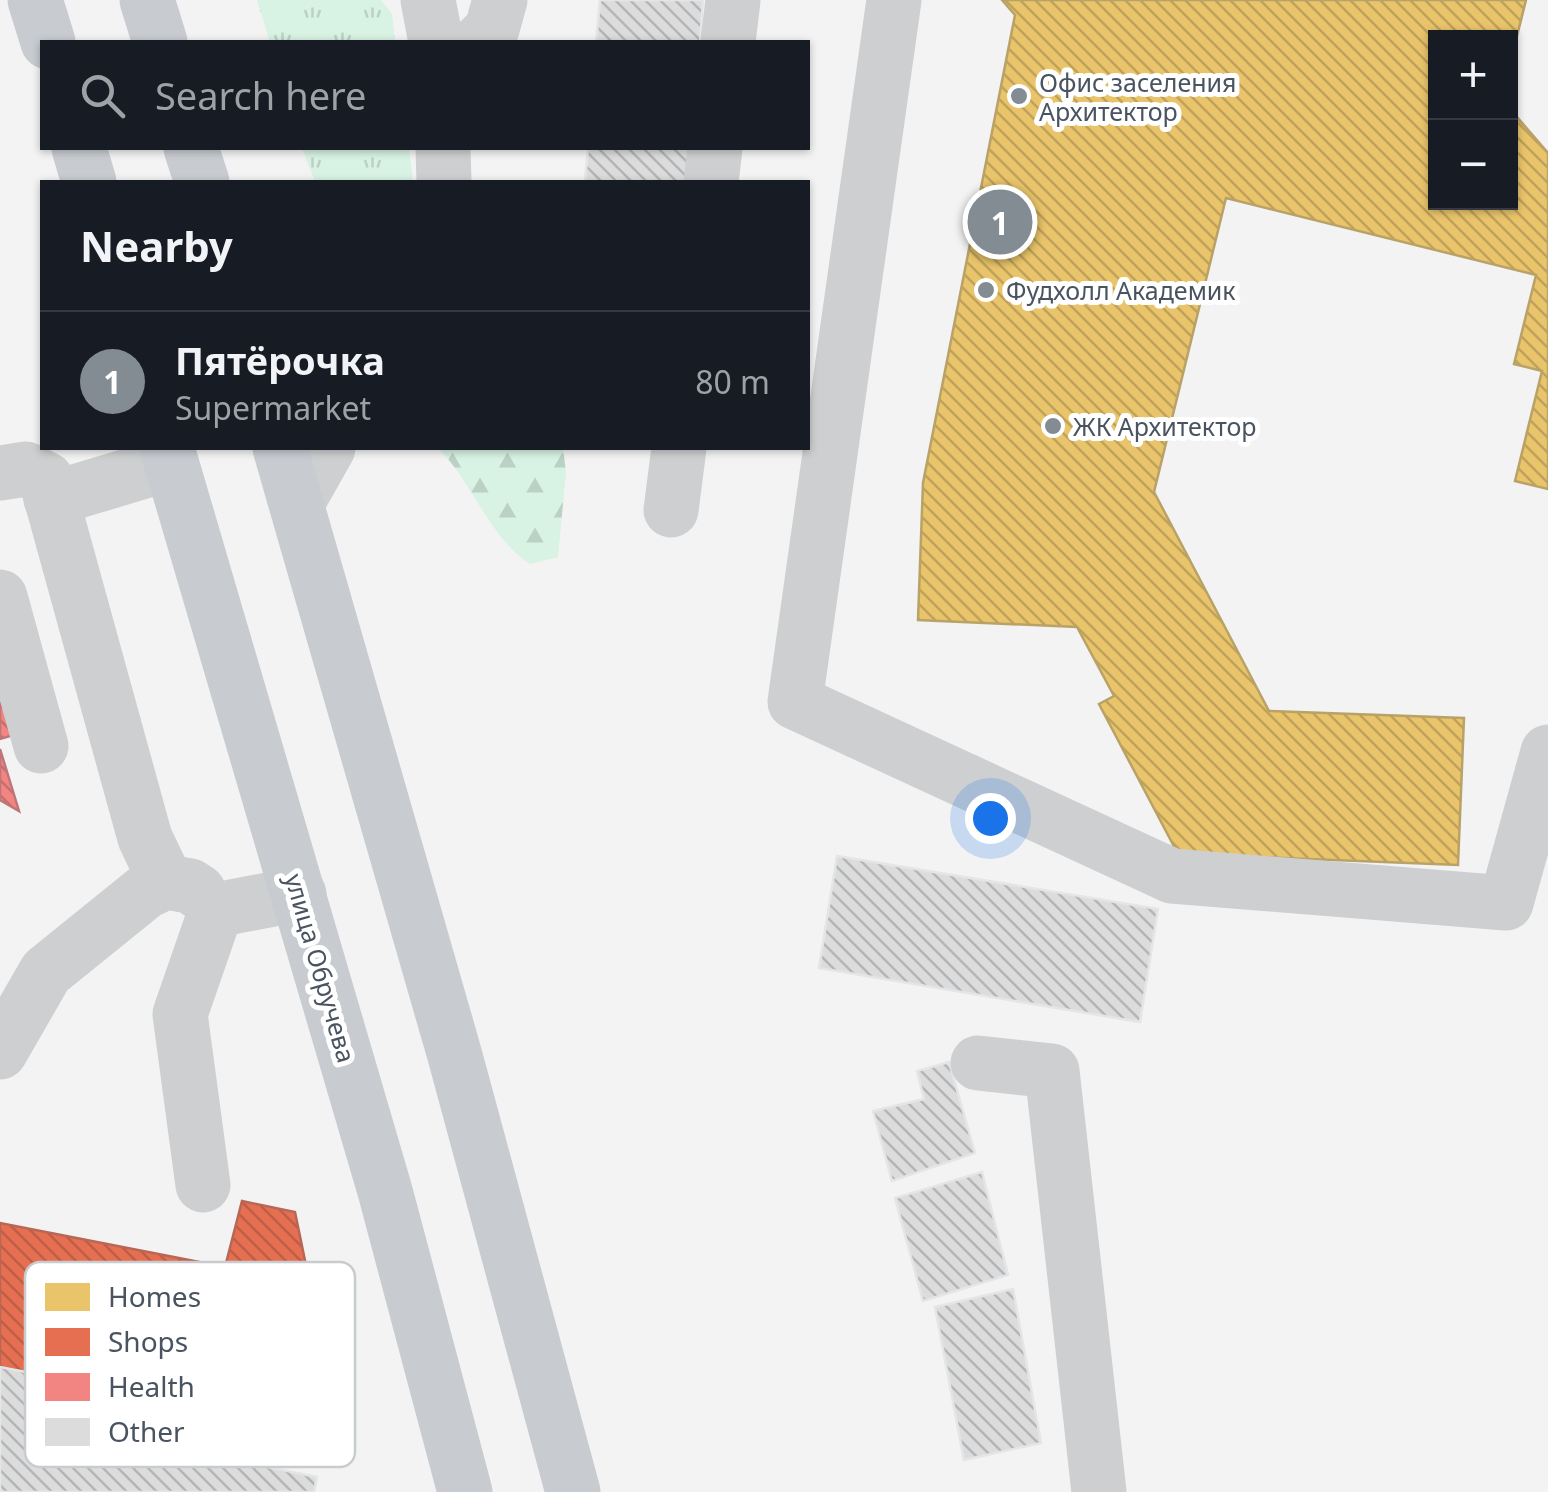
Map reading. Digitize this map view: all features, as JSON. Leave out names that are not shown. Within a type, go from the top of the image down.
[{"type":"main road","points":[[35,0],[47,40]]},
{"type":"main road","points":[[147,0],[159,40]]},
{"type":"main road","points":[[80,150],[88,180]]},
{"type":"main road","points":[[192,150],[201,180]]},
{"type":"main road","points":[[281,450],[520,1287],[573,1492]]},
{"type":"main road","name":"улица Обручева","points":[[169,455],[386,1191],[465,1492]]},
{"type":"lane","points":[[428,0],[436,40]]},
{"type":"lane","points":[[481,40],[492,30],[500,0]]},
{"type":"lane","points":[[728,40],[733,0]]},
{"type":"lane","points":[[894,0],[794,702],[1172,876],[1506,903],[1548,752]]},
{"type":"lane","points":[[444,150],[444,180]]},
{"type":"lane","points":[[711,180],[715,150]]},
{"type":"lane","points":[[297,504],[327,450]]},
{"type":"lane","points":[[671,510],[678,450]]},
{"type":"lane","points":[[51,499],[169,455]]},
{"type":"lane","points":[[0,473],[26,469],[46,479],[145,838],[166,882]]},
{"type":"lane","points":[[0,597],[40,746]]},
{"type":"lane","points":[[0,1052],[46,972],[145,892],[166,882],[190,886],[221,909]]},
{"type":"lane","points":[[203,1185],[180,1014],[214,916],[221,909],[299,894]]},
{"type":"lane","points":[[978,1063],[1052,1071],[1099,1492]]},
{"type":"green space","points":[[257,0],[381,0],[392,14],[395,40],[269,40]]},
{"type":"green space","points":[[303,150],[409,150],[413,180],[314,180]]},
{"type":"green space","points":[[440,450],[563,450],[566,472],[558,557],[530,564],[515,552],[491,524]]},
{"type":"building: Homes","name":"ЖК Архитектор","points":[[1002,0],[1526,0],[1518,32],[1428,30],[1428,210],[1518,210],[1518,118],[1548,153],[1548,489],[1515,481],[1542,371],[1514,364],[1536,275],[1226,198],[1154,492],[1269,711],[1464,718],[1458,865],[1178,854],[1099,704],[1114,696],[1077,627],[918,620],[923,483],[1015,15]]},
{"type":"building: Shops","points":[[242,1201],[295,1212],[305,1262],[226,1262]]},
{"type":"building: Shops","points":[[0,1223],[199,1262],[25,1262],[25,1372],[0,1367]]},
{"type":"building: Health","points":[[0,664],[21,733],[0,739]]},
{"type":"building: Health","points":[[0,749],[19,811],[0,800]]},
{"type":"building: Other","points":[[600,0],[703,0],[700,40],[596,40]]},
{"type":"building: Other","points":[[588,150],[692,150],[689,180],[585,180]]},
{"type":"building: Other","points":[[837,856],[1158,909],[1140,1022],[819,968]]},
{"type":"building: Other","points":[[949,1062],[975,1153],[892,1181],[873,1111],[924,1099],[917,1071]]},
{"type":"building: Other","points":[[982,1172],[1008,1275],[923,1301],[895,1198]]},
{"type":"building: Other","points":[[1013,1289],[1041,1443],[964,1460],[935,1307]]},
{"type":"building: Other","points":[[0,1367],[25,1372],[25,1467],[268,1467],[317,1477],[314,1492],[0,1492]]},
{"type":"place","name":"Офис заселения Архитектор","points":[[1019,96]]},
{"type":"place","name":"Пятёрочка","points":[[1000,222]]},
{"type":"place","name":"Фудхолл Академик","points":[[986,290]]},
{"type":"place","name":"ЖК Архитектор","points":[[1053,426]]}]
